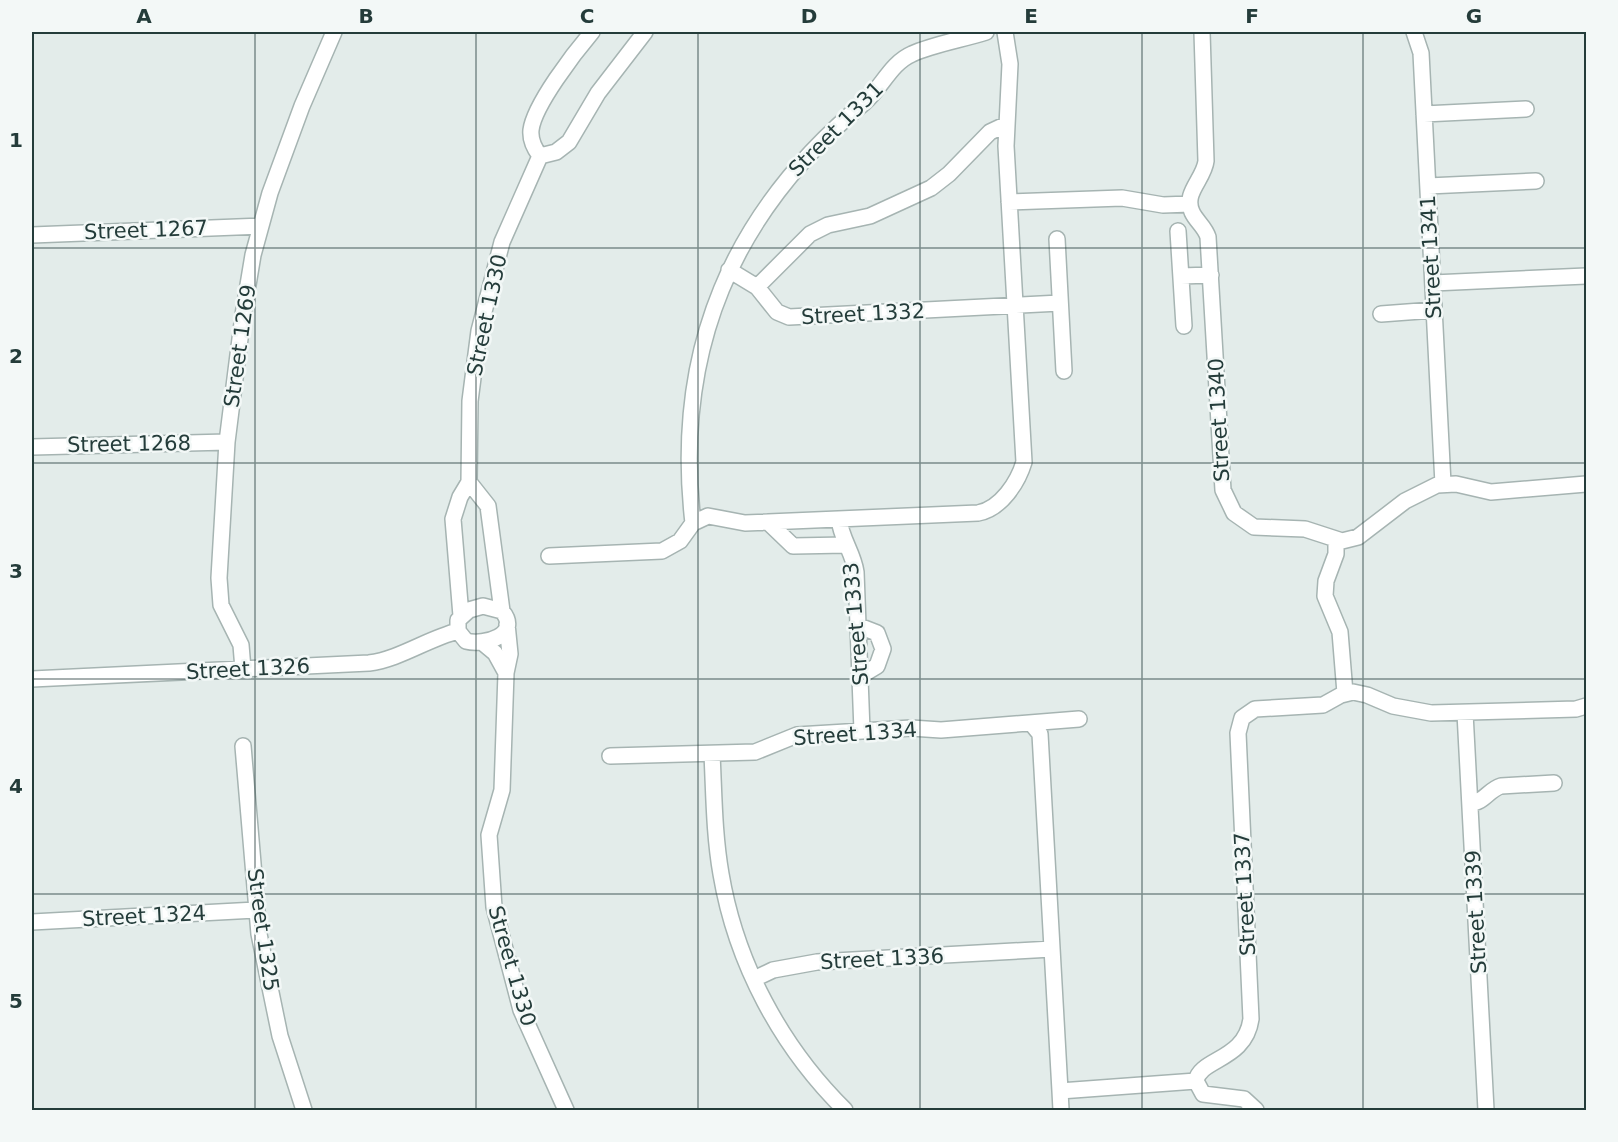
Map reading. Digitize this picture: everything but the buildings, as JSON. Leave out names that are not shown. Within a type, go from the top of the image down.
[{"type":"street","name":"Street 1269","points":[[243,669],[241,645],[224,613],[219,587],[227,442],[247,285],[260,226],[302,106],[334,32]]},
{"type":"street","points":[[592,32],[552,87],[533,122],[532,143],[540,156],[556,152],[569,142],[604,85],[645,32]]},
{"type":"street","name":"Street 1331","points":[[693,523],[689,465],[691,410],[707,330],[729,270],[750,229],[781,184],[819,141],[880,88],[899,62],[920,51],[986,32]]},
{"type":"street","points":[[549,556],[662,551],[680,541],[693,523],[708,516],[739,523],[978,513],[990,509],[1008,492],[1024,462],[1009,202],[1007,124],[1011,70],[1005,32]]},
{"type":"street","points":[[1009,202],[1129,198],[1163,205],[1190,204],[1192,192],[1203,173],[1206,161],[1202,32]]},
{"type":"street","name":"Street 1341","points":[[1414,32],[1420,53],[1424,114],[1443,484]]},
{"type":"street","points":[[1424,114],[1526,110]]},
{"type":"street","points":[[757,287],[810,234],[828,225],[870,216],[931,188],[949,174],[990,132],[1007,124]]},
{"type":"street","name":"Street 1330","points":[[461,616],[453,519],[460,497],[469,482],[470,401],[485,301],[509,222],[540,156]]},
{"type":"street","points":[[1428,186],[1536,181]]},
{"type":"street","name":"Street 1340","points":[[1190,204],[1208,237],[1223,490],[1229,506],[1240,518],[1254,527],[1305,529],[1336,540]]},
{"type":"street","name":"Street 1267","points":[[32,235],[260,226]]},
{"type":"street","points":[[1179,231],[1184,326]]},
{"type":"street","points":[[1057,239],[1064,370]]},
{"type":"street","name":"Street 1332","points":[[729,270],[757,287],[777,312],[789,317],[1060,303]]},
{"type":"street","points":[[1181,276],[1211,275]]},
{"type":"street","points":[[1433,283],[1587,276]]},
{"type":"street","points":[[1381,315],[1434,310]]},
{"type":"street","name":"Street 1268","points":[[32,447],[227,442]]},
{"type":"street","name":"Street 1330","points":[[469,482],[483,496],[490,517],[496,584],[505,617],[510,654],[506,673],[502,790],[489,835],[494,907],[521,1010],[566,1110]]},
{"type":"street","points":[[1587,484],[1491,492],[1443,484],[1431,487],[1405,501],[1358,537],[1336,540],[1336,554],[1326,581],[1325,596],[1340,632],[1345,693],[1360,693],[1393,706],[1418,711],[1465,713],[1576,709],[1587,706]]},
{"type":"street","name":"Street 1333","points":[[839,519],[846,545],[855,564],[862,675],[862,731]]},
{"type":"street","points":[[768,522],[793,546],[846,545]]},
{"type":"street","points":[[483,606],[505,617],[499,637],[483,643],[466,641],[458,632],[461,616],[469,610],[483,606]]},
{"type":"street","points":[[859,626],[877,633],[883,649],[877,666],[862,675]]},
{"type":"street","name":"Street 1326","points":[[32,679],[377,662],[436,637],[458,632]]},
{"type":"street","points":[[483,643],[495,653],[506,673]]},
{"type":"street","name":"Street 1337","points":[[1196,1081],[1199,1072],[1238,1047],[1250,1026],[1239,723],[1246,714],[1255,709],[1323,705],[1345,693]]},
{"type":"street","name":"Street 1339","points":[[1465,713],[1486,1110]]},
{"type":"street","name":"Street 1334","points":[[610,756],[761,751],[778,741],[797,735],[911,728],[941,730],[1079,719]]},
{"type":"street","points":[[1031,723],[1040,734],[1061,1110]]},
{"type":"street","name":"Street 1325","points":[[243,746],[256,910],[280,1036],[304,1110]]},
{"type":"street","points":[[712,754],[714,817],[721,875],[735,931],[754,979],[795,1051],[845,1110]]},
{"type":"street","points":[[1470,804],[1481,801],[1492,789],[1501,786],[1554,783]]},
{"type":"street","name":"Street 1324","points":[[32,922],[256,910]]},
{"type":"street","name":"Street 1336","points":[[754,979],[773,970],[810,963],[1052,948]]},
{"type":"street","points":[[1060,1091],[1196,1081],[1203,1094],[1238,1097],[1249,1102],[1256,1110]]}]
